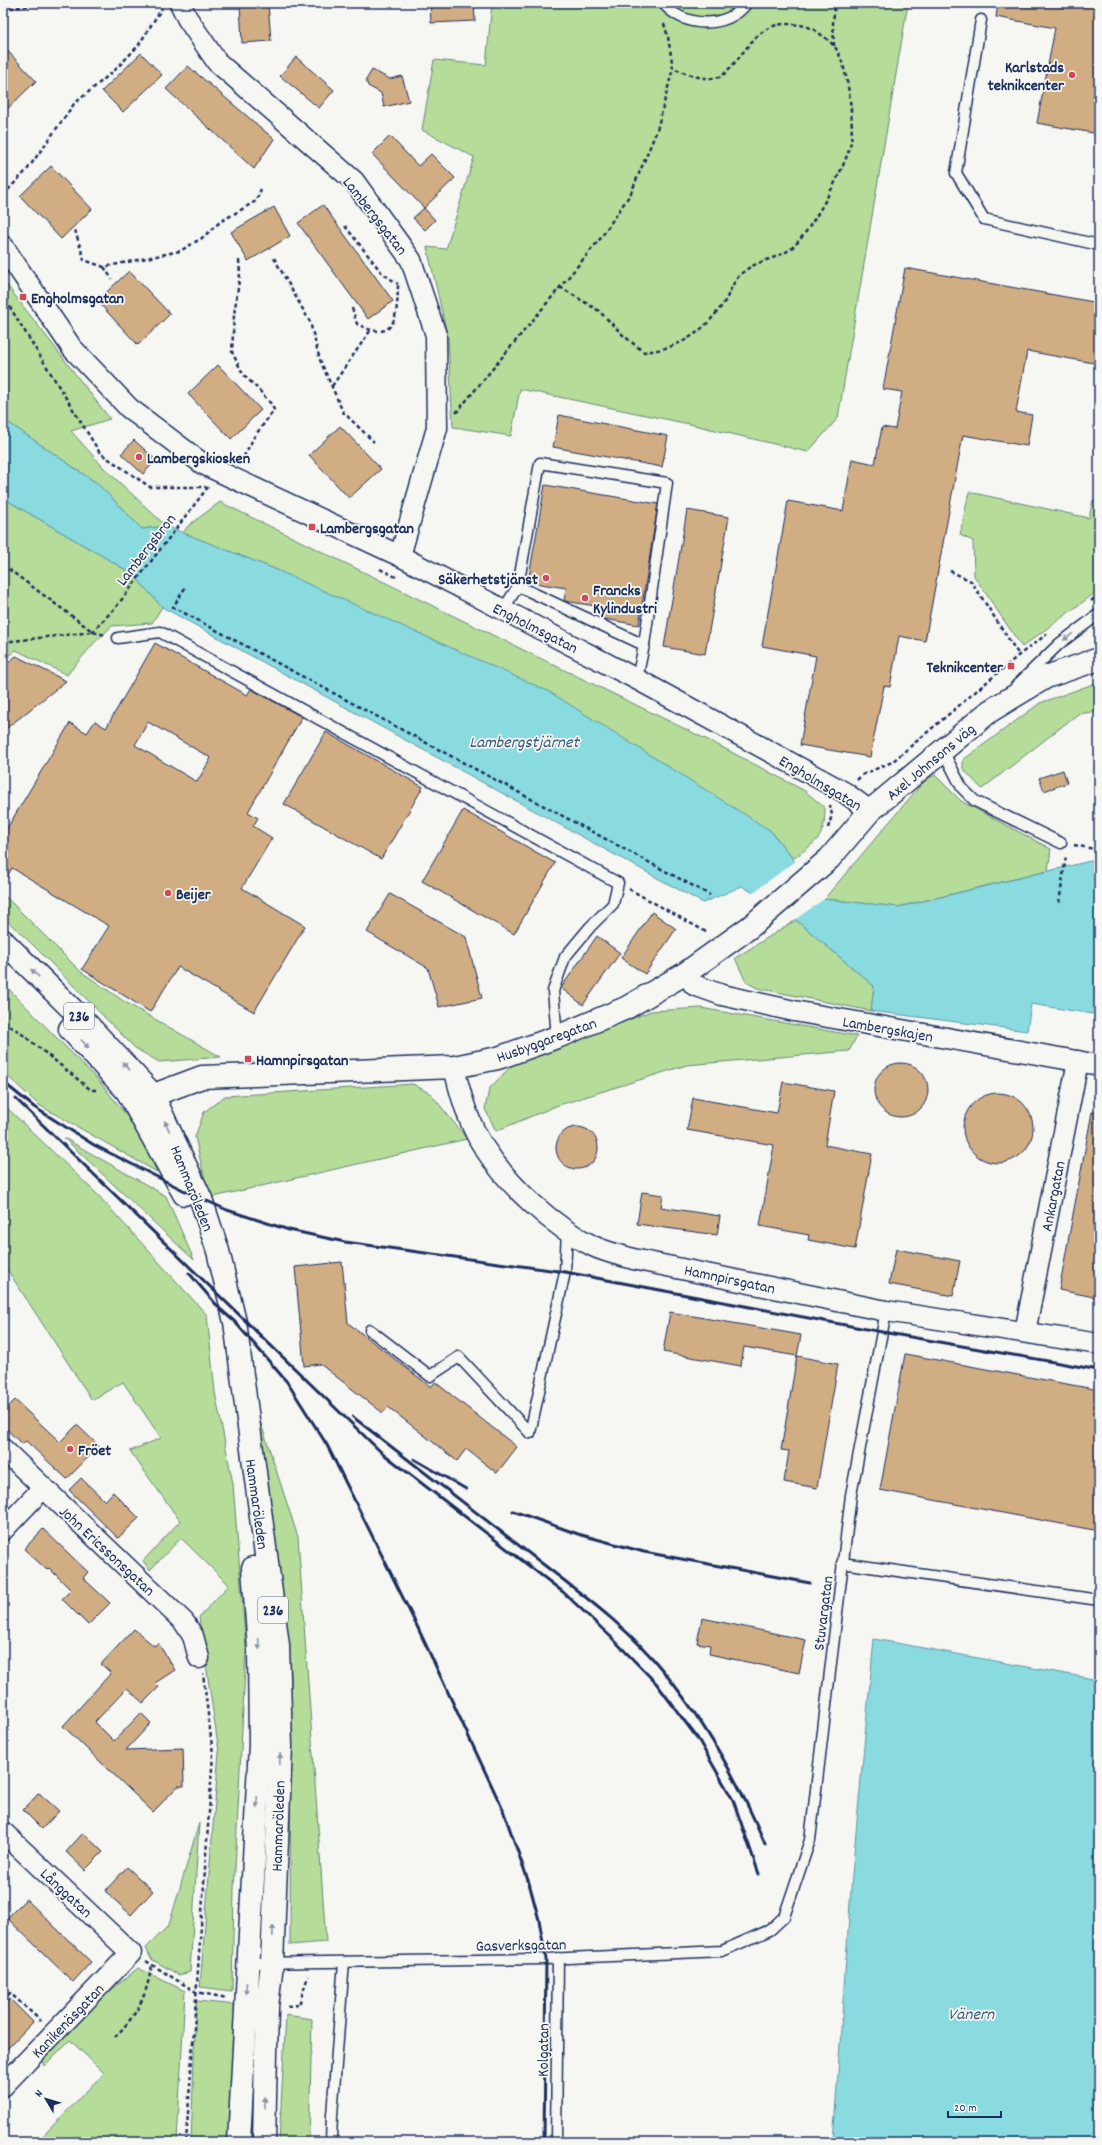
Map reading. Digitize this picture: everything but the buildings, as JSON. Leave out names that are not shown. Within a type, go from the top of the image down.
[{"type":"main road","name":"Axel Johnsons väg","points":[[870,811],[942,749],[990,711],[1046,677],[1099,659]]},
{"type":"main road","name":"Husbyggaregatan","points":[[138,1096],[202,1077],[454,1067],[498,1058],[557,1037],[626,1008],[686,973],[742,933],[829,859],[870,811]]},
{"type":"main road","name":"Hammaröleden","points":[[3,941],[86,1023],[138,1096],[201,1199],[218,1251],[235,1322],[278,1645],[281,1746],[272,1963],[267,2007],[264,2142]]},
{"type":"main road","name":"Hammaröleden","points":[[3,961],[138,1096],[183,1190],[202,1239],[213,1289],[220,1309],[252,1555],[259,1649],[260,1745],[249,1963],[245,2001],[239,2142]]},
{"type":"street","name":"Lambergsgatan","points":[[180,3],[187,18],[217,62],[354,181],[411,260],[436,336],[437,428],[400,556]]},
{"type":"street","name":"Engholmsgatan","points":[[3,246],[72,348],[129,408],[203,464],[232,479],[400,556],[637,679],[844,792],[870,811]]},
{"type":"street","name":"Lambergskajen","points":[[686,973],[694,985],[722,995],[794,1011],[1099,1065]]},
{"type":"street","name":"Ankargatan","points":[[1025,1332],[1078,1061]]},
{"type":"street","name":"Hamnpirsgatan","points":[[454,1067],[467,1111],[484,1149],[526,1196],[567,1231],[594,1246],[633,1259],[886,1311],[1099,1344]]},
{"type":"street","name":"John Ericssonsgatan","points":[[3,1449],[184,1622],[193,1636],[199,1658]]},
{"type":"street","points":[[3,1530],[43,1488]]},
{"type":"street","name":"Långgatan","points":[[3,1832],[131,1953]]},
{"type":"street","name":"Kanikenäsgatan","points":[[3,2086],[131,1953]]},
{"type":"lane","points":[[663,3],[678,17],[706,23],[720,21],[733,15],[747,3]]},
{"type":"lane","points":[[981,20],[956,173],[984,219],[1099,245]]},
{"type":"lane","points":[[503,610],[518,586],[540,462],[667,483],[644,645],[637,679]]},
{"type":"lane","points":[[518,586],[644,645]]},
{"type":"lane","name":"Axel Johnsons väg","points":[[990,711],[1059,644],[1099,614]]},
{"type":"lane","points":[[118,638],[160,632],[618,883],[613,904],[590,926],[565,957],[553,991],[557,1037]]},
{"type":"lane","points":[[942,749],[962,788],[975,801],[1064,843]]},
{"type":"lane","points":[[370,1330],[430,1376],[459,1357],[530,1433],[565,1272],[567,1231]]},
{"type":"lane","name":"Stuvargatan","points":[[784,1917],[810,1840],[851,1496],[886,1311]]},
{"type":"lane","points":[[842,1563],[1099,1600]]},
{"type":"lane","name":"Gasverksgatan","points":[[249,1963],[558,1958],[722,1951],[770,1930],[784,1917]]},
{"type":"lane","name":"Kolgatan","points":[[556,2142],[558,1958]]},
{"type":"lane","points":[[331,2142],[344,1962]]},
{"type":"path","points":[[3,9],[27,6],[32,3]]},
{"type":"path","points":[[3,195],[27,170],[74,104],[115,70],[138,46],[158,12],[166,3]]},
{"type":"path","points":[[560,287],[599,311],[624,336],[644,352],[664,350],[697,334],[725,300],[733,282],[741,273],[776,257],[794,246],[813,220],[839,175],[851,142],[850,106],[845,72],[834,47],[833,23],[836,3]]},
{"type":"path","points":[[435,436],[600,239],[631,193],[657,130],[673,68],[668,37],[662,19]]},
{"type":"path","points":[[673,68],[690,75],[708,78],[721,77],[735,63],[756,35],[774,24],[797,24],[816,31],[834,47]]},
{"type":"path","points":[[75,230],[84,260],[104,267],[180,251],[202,238],[220,222],[256,201],[261,189]]},
{"type":"path","points":[[345,226],[382,273],[398,284]]},
{"type":"path","points":[[274,258],[310,322],[320,360],[343,412],[374,442]]},
{"type":"path","points":[[232,479],[254,437],[274,410],[264,395],[243,374],[232,352],[234,315],[240,274],[239,260]]},
{"type":"path","points":[[352,308],[357,324],[370,331],[384,329],[390,326],[395,320],[398,284],[397,264],[411,260]]},
{"type":"path","points":[[104,267],[112,279]]},
{"type":"path","points":[[332,386],[370,331]]},
{"type":"path","name":"Lambergsbron","points":[[92,632],[116,607],[208,487]]},
{"type":"path","points":[[3,565],[92,632]]},
{"type":"path","points":[[950,572],[971,581],[1019,655]]},
{"type":"path","points":[[185,588],[173,607],[710,895]]},
{"type":"path","points":[[1087,605],[1099,596]]},
{"type":"path","points":[[3,642],[92,632]]},
{"type":"path","points":[[844,792],[862,775],[892,762],[1019,655],[1050,632]]},
{"type":"path","points":[[1059,903],[1064,843],[1099,850]]},
{"type":"path","points":[[618,883],[708,933]]},
{"type":"path","points":[[3,1023],[17,1030],[91,1090],[138,1096]]},
{"type":"path","points":[[186,2142],[213,1754],[205,1682],[199,1658]]},
{"type":"path","points":[[131,1953],[196,1992]]},
{"type":"path","points":[[115,2037],[128,2024],[141,2005],[152,1965]]},
{"type":"path","points":[[3,2000],[10,1993],[55,2033]]},
{"type":"green space","points":[[492,3],[908,3],[838,418],[808,452],[694,425],[520,389],[511,436],[453,427],[448,338],[427,247],[446,249],[474,157],[422,130],[434,60],[486,65]]},
{"type":"green space","points":[[3,280],[110,419],[71,431],[103,467],[166,526],[142,529],[98,484],[3,419]]},
{"type":"green space","points":[[969,492],[1089,518],[1093,500],[1099,501],[1099,590],[1022,647],[974,576],[973,541],[960,535]]},
{"type":"green space","points":[[3,498],[133,574],[162,607],[152,623],[112,626],[94,643],[67,675],[16,650],[3,660]]},
{"type":"green space","points":[[220,502],[718,745],[805,791],[825,808],[825,819],[818,839],[793,859],[771,831],[277,570],[183,533],[188,526]]},
{"type":"green space","points":[[1099,682],[1099,711],[1078,714],[982,789],[963,769],[963,760],[1040,703]]},
{"type":"green space","points":[[935,775],[961,801],[1051,849],[1048,871],[898,907],[824,899],[925,780]]},
{"type":"green space","points":[[3,894],[80,971],[125,1002],[221,1057],[159,1062],[135,1048],[33,945],[3,917]]},
{"type":"green space","points":[[796,920],[874,986],[871,1011],[757,988],[746,982],[735,958]]},
{"type":"green space","points":[[3,983],[100,1082],[139,1131],[157,1172],[39,1105],[3,1072]]},
{"type":"green space","points":[[701,1008],[857,1036],[849,1051],[687,1065],[556,1106],[496,1131],[485,1109],[489,1089],[511,1066],[651,1011]]},
{"type":"green space","points":[[413,1084],[431,1094],[467,1139],[209,1198],[195,1137],[204,1112],[225,1096]]},
{"type":"green space","points":[[3,1104],[97,1194],[207,1315],[215,1392],[233,1484],[246,1649],[234,1889],[232,1991],[200,1987],[219,1752],[199,1617],[229,1585],[181,1538],[150,1570],[143,1561],[180,1521],[130,1451],[161,1438],[123,1382],[92,1400],[3,1263]]},
{"type":"green space","points":[[64,1138],[166,1196],[194,1260]]},
{"type":"green space","points":[[253,1399],[298,1537],[326,1942],[290,1945],[291,1673]]},
{"type":"green space","points":[[199,1823],[190,1972],[179,1975],[151,1959],[146,1948],[169,1925]]},
{"type":"green space","points":[[138,1968],[185,1991],[177,2142],[37,2142],[104,2073],[70,2040],[44,2066],[42,2060],[103,1997]]},
{"type":"green space","points":[[196,2001],[237,2005],[230,2142],[191,2142]]},
{"type":"green space","points":[[286,2015],[312,2019],[309,2142],[279,2142]]},
{"type":"water","name":"Lambergstjärnet","points":[[3,419],[98,484],[142,529],[166,526],[277,570],[548,691],[771,831],[824,899],[899,907],[1090,861],[1099,863],[1099,1015],[1031,1004],[1027,1031],[871,1011],[874,986],[796,920],[742,886],[703,903],[162,607],[133,574],[3,498]]},
{"type":"water","name":"Vänern","points":[[874,1639],[1099,1680],[1099,2142],[833,2142],[852,1875]]},
{"type":"pier","points":[[797,860],[827,897],[793,921],[751,894]]},
{"type":"railway","points":[[3,1082],[34,1107],[94,1145],[183,1190],[227,1210],[289,1230],[345,1242],[565,1272],[882,1332],[1099,1370]]},
{"type":"railway","points":[[16,1099],[381,1452],[563,1592],[611,1637],[656,1683],[698,1739],[733,1800],[759,1874]]},
{"type":"railway","points":[[189,1273],[220,1309],[235,1322],[287,1382],[327,1445],[417,1626],[503,1810],[529,1883],[539,1920],[546,1959],[544,2142]]},
{"type":"railway","points":[[353,1417],[603,1611],[635,1640],[680,1692],[708,1733],[733,1776],[765,1844]]},
{"type":"railway","points":[[414,1459],[466,1489]]},
{"type":"railway","points":[[513,1511],[578,1534],[644,1552],[810,1583]]},
{"type":"place","name":"Karlstads teknikcenter","points":[[1072,75]]},
{"type":"place","name":"Engholmsgatan","points":[[23,297]]},
{"type":"place","name":"Lambergskiosken","points":[[139,457]]},
{"type":"place","name":"Lambergsgatan","points":[[312,527]]},
{"type":"place","name":"Säkerhetstjänst","points":[[546,578]]},
{"type":"place","name":"Francks Kylindustri","points":[[585,598]]},
{"type":"place","name":"Teknikcenter","points":[[1011,666]]},
{"type":"place","name":"Beijer","points":[[168,893]]},
{"type":"place","name":"Hamnpirsgatan","points":[[248,1059]]},
{"type":"place","name":"Fröet","points":[[70,1449]]}]
